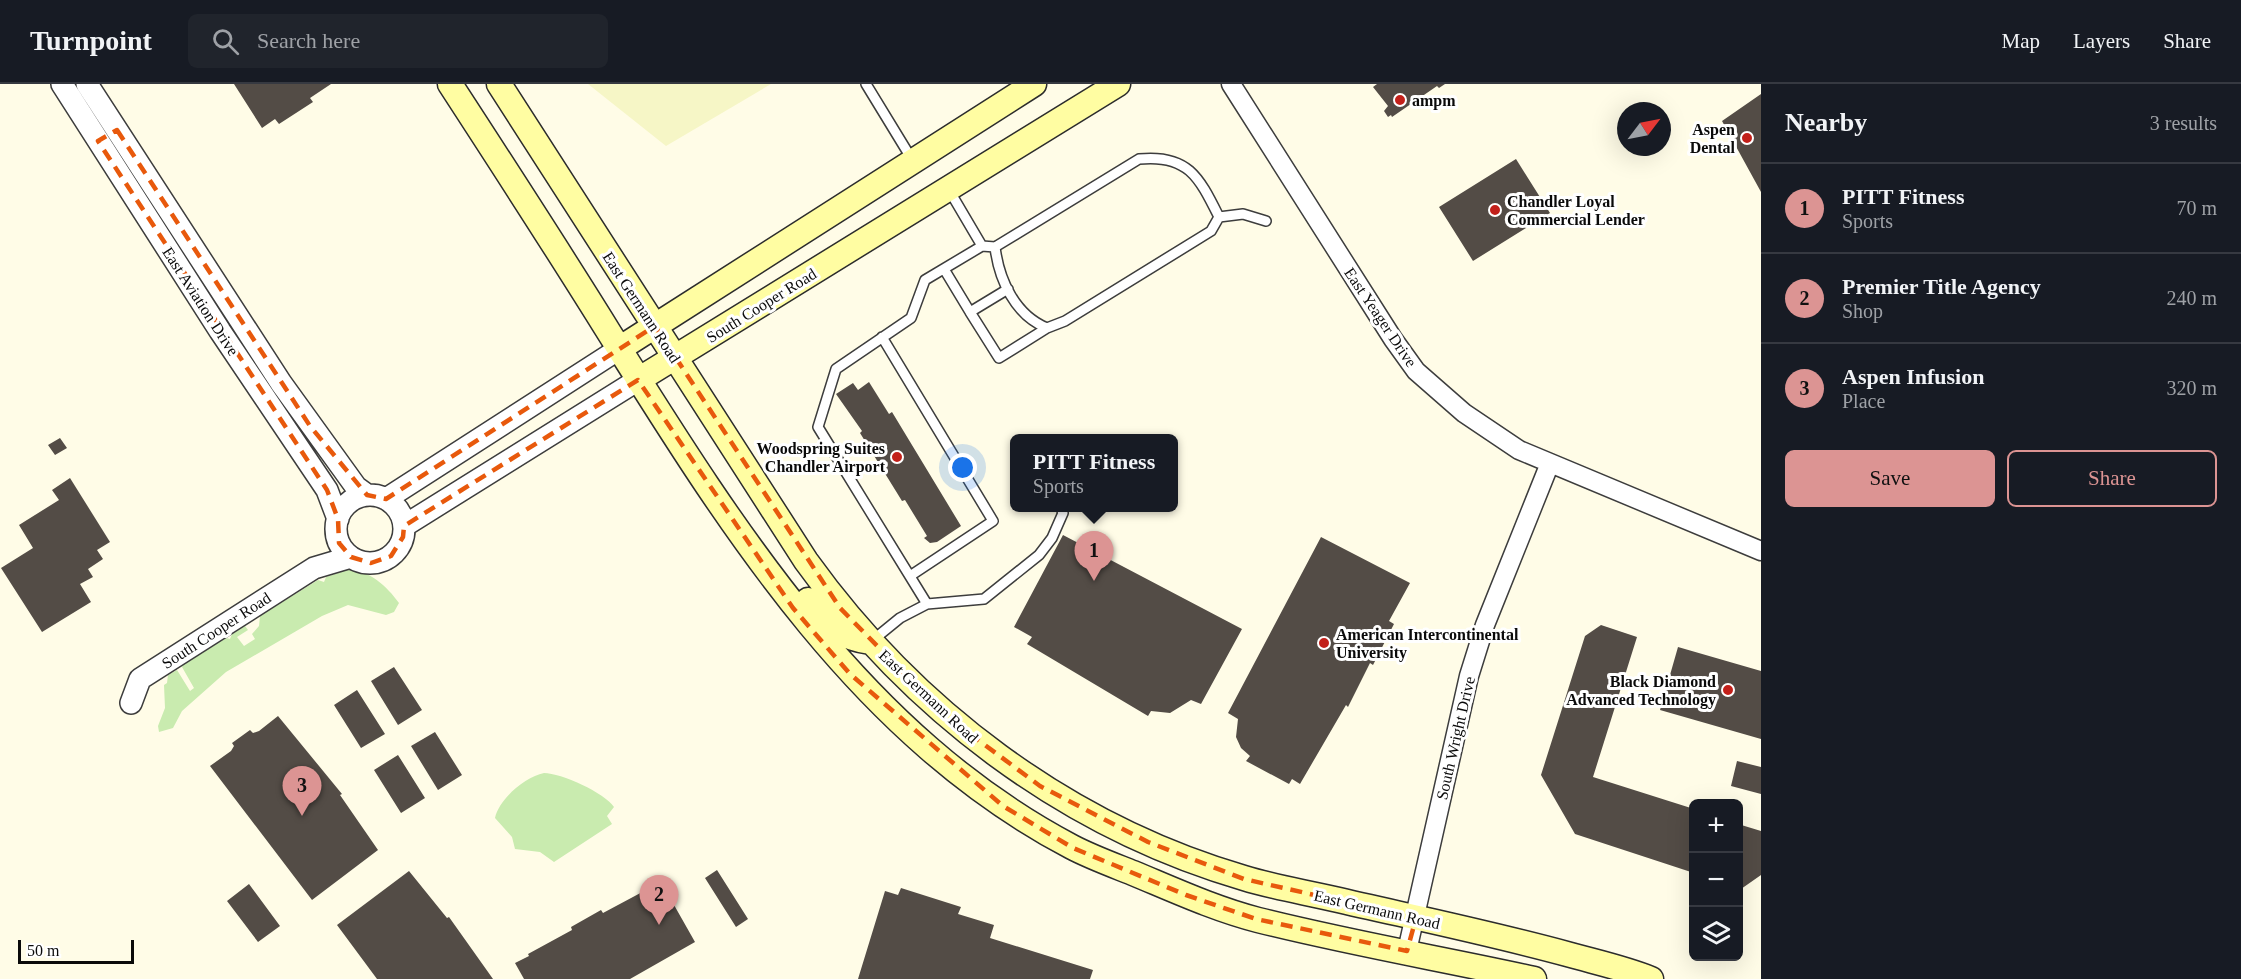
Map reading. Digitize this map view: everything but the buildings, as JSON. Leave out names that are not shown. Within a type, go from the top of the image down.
[{"type":"main road","name":"East Germann Road","points":[[450,84],[638,380],[759,563],[850,674],[946,761],[1013,812],[1073,848],[1186,895],[1256,919],[1534,979]]},
{"type":"main road","name":"East Germann Road","points":[[499,84],[806,561],[840,608],[946,716],[988,750],[1040,786],[1100,819],[1187,859],[1244,879],[1551,950],[1651,979]]},
{"type":"main road","name":"South Cooper Road","points":[[619,349],[1034,84]]},
{"type":"main road","name":"South Cooper Road","points":[[638,380],[1118,84]]},
{"type":"main road","points":[[759,563],[788,578],[835,630],[851,639],[872,642]]},
{"type":"street","name":"East Aviation Drive","points":[[62,84],[220,331],[327,490],[337,527]]},
{"type":"street","name":"East Aviation Drive","points":[[87,84],[310,426],[356,487],[377,497]]},
{"type":"street","name":"East Yeager Drive","points":[[1231,84],[1416,371],[1464,413],[1519,450],[1761,551]]},
{"type":"street","points":[[98,141],[117,130]]},
{"type":"street","name":"South Cooper Road","points":[[314,568],[319,555],[327,548],[349,503],[377,497],[619,349]]},
{"type":"street","name":"South Cooper Road","points":[[131,703],[140,679],[314,568],[351,557],[371,563],[391,556],[403,537],[404,526],[638,380]]},
{"type":"street","name":"South Wright Drive","points":[[1407,951],[1469,676],[1485,625],[1550,463]]},
{"type":"street","points":[[377,497],[401,515],[404,526]]},
{"type":"street","points":[[337,527],[339,543],[351,557]]},
{"type":"lane","points":[[866,84],[913,161]]},
{"type":"lane","points":[[927,604],[818,428],[836,369],[911,318],[925,280],[982,246],[995,247],[1139,159],[1161,157],[1183,163],[1204,188],[1219,217]]},
{"type":"lane","points":[[949,190],[982,246]]},
{"type":"lane","points":[[1219,217],[1243,214],[1266,221]]},
{"type":"lane","points":[[944,269],[999,358],[1047,328],[1065,321],[1211,231],[1219,217]]},
{"type":"lane","points":[[995,247],[998,273],[1023,314],[1047,328]]},
{"type":"lane","points":[[970,312],[1008,289]]},
{"type":"lane","points":[[882,337],[993,520],[910,576]]},
{"type":"lane","points":[[872,642],[900,618],[927,604],[984,600],[1039,555],[1052,538],[1063,512]]},
{"type":"highlighted area","points":[[117,130],[310,426],[367,495],[386,499],[655,326],[840,608],[946,716],[1040,786],[1148,842],[1244,879],[1416,918],[1407,951],[1256,919],[1186,895],[1073,848],[1003,806],[850,674],[793,608],[638,380],[404,526],[403,537],[391,556],[371,563],[351,557],[339,543],[338,519],[327,490],[98,141]]},
{"type":"green space","points":[[588,84],[771,84],[666,146]]},
{"type":"green space","points":[[347,570],[362,572],[383,585],[399,603],[394,612],[386,615],[348,605],[322,616],[226,672],[182,711],[173,728],[159,732],[158,726],[165,708],[164,685],[167,683],[168,675],[177,670],[190,691],[194,688],[183,665],[226,638],[230,639],[232,634],[245,626],[248,630],[237,637],[244,646],[255,639],[252,634],[259,626],[260,616],[318,580],[324,582],[326,577]]},
{"type":"green space","points":[[544,773],[561,776],[582,785],[602,796],[614,807],[607,816],[612,824],[554,862],[540,852],[515,849],[512,837],[495,818],[507,796],[529,779]]},
{"type":"place","name":"ampm","points":[[1400,100]]},
{"type":"place","name":"Aspen Dental","points":[[1747,138]]},
{"type":"place","name":"Chandler Loyal Commercial Lender","points":[[1495,210]]},
{"type":"place","name":"Woodspring Suites Chandler Airport","points":[[897,457]]},
{"type":"place","name":"PITT Fitness","points":[[1094,581]]},
{"type":"place","name":"American Intercontinental University","points":[[1324,643]]},
{"type":"place","name":"Black Diamond Advanced Technology","points":[[1728,690]]},
{"type":"place","name":"Aspen Infusion","points":[[302,816]]},
{"type":"place","name":"Premier Title Agency","points":[[659,925]]}]
